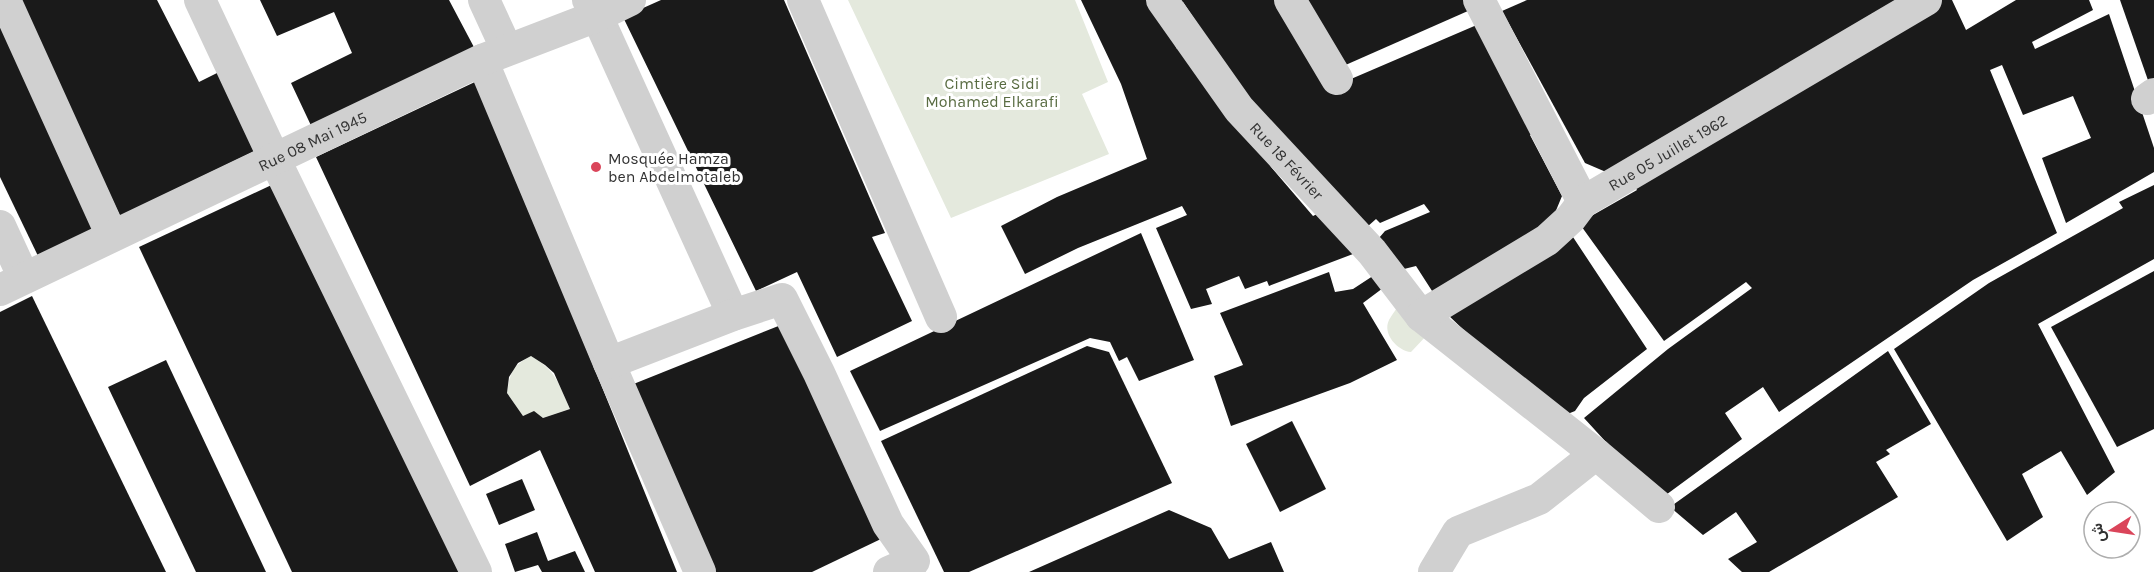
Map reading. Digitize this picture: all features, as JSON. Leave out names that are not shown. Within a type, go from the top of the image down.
[{"type":"street","points":[[5,0],[112,236]]},
{"type":"street","points":[[200,0],[274,158],[476,572]]},
{"type":"street","points":[[484,0],[494,55],[609,363],[700,572]]},
{"type":"street","name":"Rue 08 Mai 1945","points":[[12,284],[592,8],[630,0]]},
{"type":"street","points":[[803,0],[940,317]]},
{"type":"street","name":"Rue 18 Février","points":[[1162,0],[1239,109],[1372,252],[1421,316],[1596,454],[1659,507]]},
{"type":"street","points":[[1290,0],[1337,79]]},
{"type":"street","points":[[1479,0],[1583,202]]},
{"type":"street","name":"Rue 05 Juillet 1962","points":[[1421,316],[1548,240],[1571,218],[1583,202],[1926,0]]},
{"type":"street","points":[[592,8],[733,315]]},
{"type":"street","points":[[0,226],[12,284]]},
{"type":"street","points":[[609,363],[733,315],[782,299],[819,373],[888,524],[914,561],[889,572]]},
{"type":"street","points":[[1434,572],[1458,532],[1539,499],[1596,454]]},
{"type":"green space","name":"Cimtière Sidi Mohamed Elkarafi","points":[[848,0],[1075,0],[1108,82],[1082,94],[1109,154],[951,218]]},
{"type":"green space","points":[[1400,303],[1427,335],[1411,352],[1401,349],[1389,336],[1387,325]]},
{"type":"green space","points":[[531,356],[552,373],[570,409],[543,418],[534,412],[523,416],[507,393],[513,371]]},
{"type":"building","points":[[19,0],[157,0],[199,82],[221,71],[259,149],[120,216]]},
{"type":"building","points":[[260,0],[449,0],[476,51],[315,134],[291,83],[352,53],[334,12],[277,36]]},
{"type":"building","points":[[661,0],[784,0],[885,233],[872,237],[912,321],[837,357],[797,272],[756,291],[623,17]]},
{"type":"building","points":[[1081,0],[1153,0],[1177,49],[1189,43],[1241,117],[1271,167],[1313,216],[1323,211],[1353,254],[1269,286],[1267,281],[1245,289],[1239,276],[1206,289],[1212,304],[1191,309],[1156,228],[1187,215],[1182,206],[1078,248],[1025,274],[1001,226],[1057,197],[1147,159],[1121,84]]},
{"type":"building","points":[[1175,0],[1280,0],[1337,85],[1486,21],[1545,128],[1530,135],[1562,196],[1550,225],[1434,294],[1416,266],[1404,269],[1379,238],[1385,231],[1430,212],[1424,204],[1380,223],[1376,219],[1367,227],[1243,92],[1183,2],[1178,5]]},
{"type":"building","points":[[1304,0],[1474,0],[1477,7],[1341,67]]},
{"type":"building","points":[[1527,0],[1908,0],[1606,172],[1585,163],[1502,11]]},
{"type":"building","points":[[1941,0],[1952,0],[1966,30],[2016,0],[2089,0],[2093,10],[2032,42],[2035,49],[2109,14],[2154,148],[2154,172],[2066,223],[2042,158],[2091,138],[2073,96],[2023,115],[2002,65],[1990,70],[2057,233],[1973,280],[1779,412],[1763,387],[1725,413],[1742,439],[1659,500],[1584,418],[1668,349],[1752,288],[1746,282],[1664,341],[1579,223],[1637,190],[1632,182]]},
{"type":"building","points":[[2120,0],[2154,0],[2154,85],[2150,86]]},
{"type":"building","points":[[0,7],[104,230],[39,258],[0,177]]},
{"type":"building","points":[[477,81],[677,572],[595,572],[540,450],[470,486],[316,157]],"holes":[[[531,356],[554,373],[570,409],[543,418],[534,411],[523,416],[507,393],[509,377],[518,363]]]},
{"type":"building","points":[[278,182],[461,572],[292,572],[139,247]]},
{"type":"building","points":[[2154,185],[2154,259],[2038,324],[2115,472],[2087,495],[2061,451],[2022,474],[2043,517],[2007,541],[1894,349],[1989,283],[2123,208],[2119,202]]},
{"type":"building","points":[[1569,231],[1647,349],[1584,398],[1575,411],[1560,417],[1545,408],[1446,313]]},
{"type":"building","points":[[1141,233],[1194,360],[1139,381],[1127,357],[1119,361],[1110,342],[1090,338],[880,431],[850,371]]},
{"type":"building","points":[[1382,270],[1391,282],[1363,303],[1397,360],[1350,383],[1231,426],[1214,376],[1243,365],[1220,313],[1329,272],[1335,292],[1353,289]]},
{"type":"building","points":[[2154,271],[2154,429],[2117,447],[2051,327]]},
{"type":"building","points":[[32,296],[166,572],[0,572],[0,312]]},
{"type":"building","points":[[786,323],[883,538],[812,572],[709,572],[626,387]]},
{"type":"building","points":[[1087,346],[1109,352],[1172,483],[969,572],[944,572],[881,441]]},
{"type":"building","points":[[1888,351],[1931,424],[1886,450],[1890,454],[1876,462],[1898,497],[1769,572],[1742,572],[1728,559],[1757,542],[1736,512],[1703,535],[1670,507]]},
{"type":"building","points":[[166,360],[266,572],[196,572],[108,387]]},
{"type":"building","points":[[1292,421],[1326,489],[1280,512],[1246,444]]},
{"type":"building","points":[[522,479],[535,510],[499,525],[486,494]]},
{"type":"building","points":[[1169,510],[1211,528],[1229,559],[1271,542],[1284,572],[1029,572]]},
{"type":"building","points":[[537,532],[548,561],[575,551],[585,572],[542,572],[538,565],[515,572],[505,544]]},
{"type":"place","name":"Mosquée Hamza ben Abdelmotaleb","points":[[596,167]]}]
